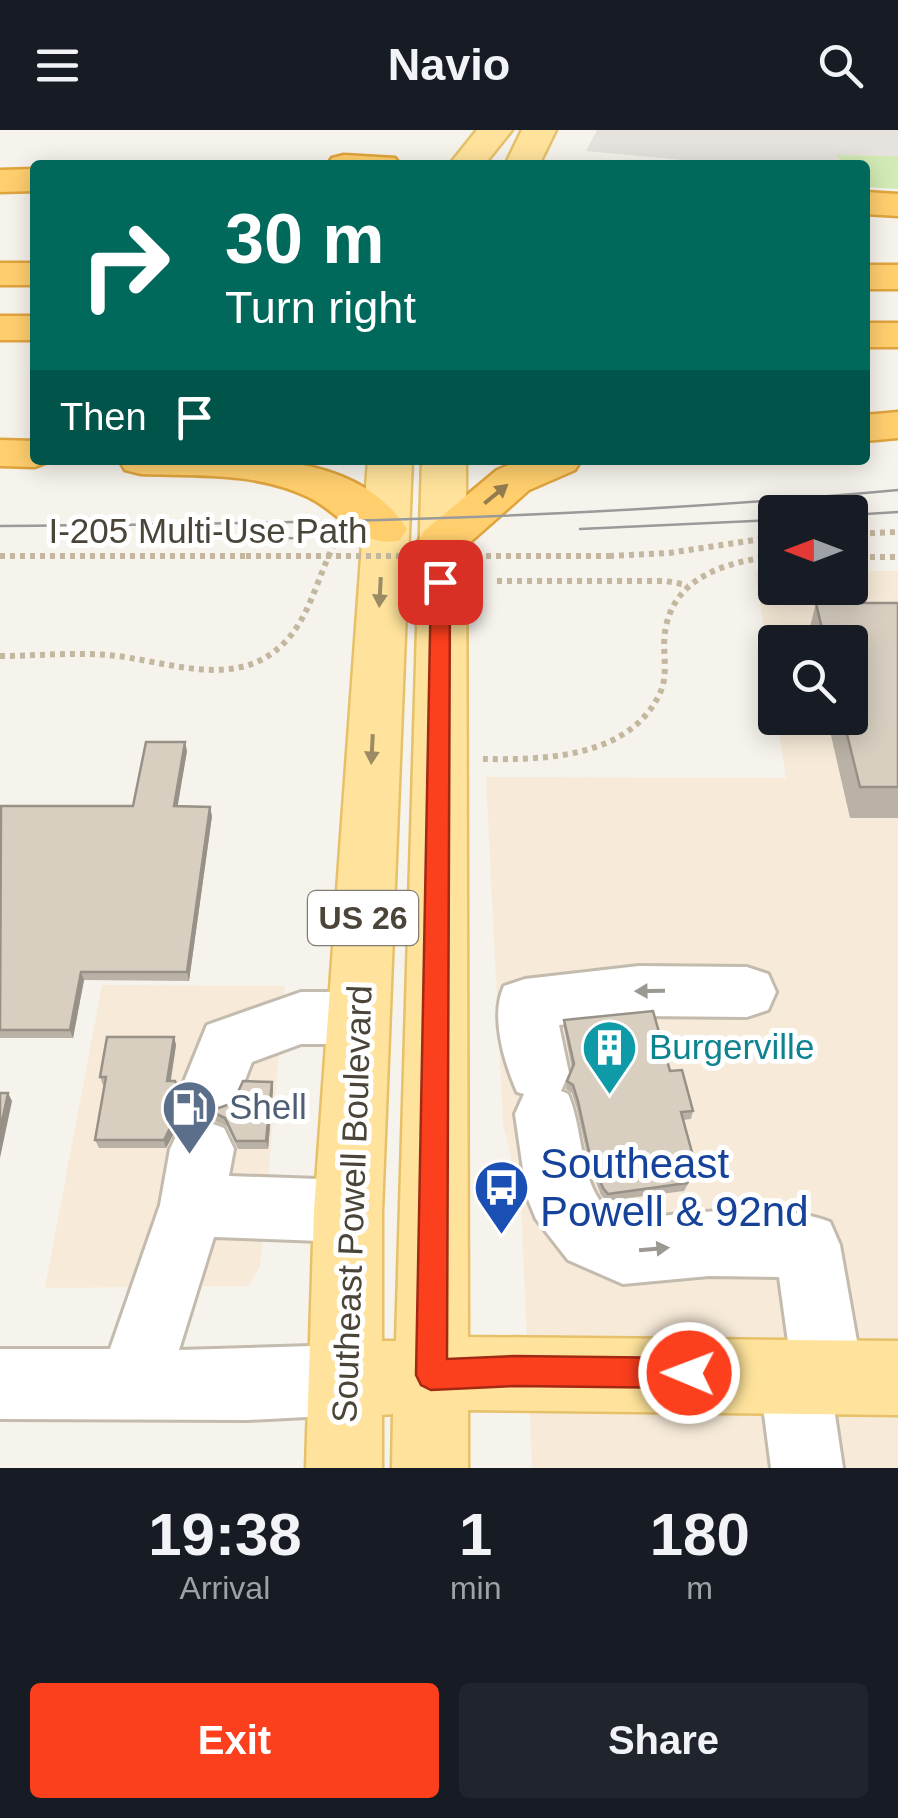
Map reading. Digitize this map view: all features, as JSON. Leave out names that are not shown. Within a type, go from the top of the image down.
[{"type":"highway","points":[[0,181],[30,180]]},
{"type":"highway","points":[[870,202],[898,205]]},
{"type":"highway","points":[[0,274],[30,274]]},
{"type":"highway","points":[[870,277],[898,277]]},
{"type":"highway","points":[[0,328],[30,328]]},
{"type":"highway","points":[[870,335],[898,335]]},
{"type":"highway","points":[[870,428],[898,425]]},
{"type":"highway","points":[[0,452],[30,454]]},
{"type":"highway","points":[[216,465],[276,469],[308,477],[352,500],[361,532]]},
{"type":"highway","points":[[441,542],[514,480],[548,465]]},
{"type":"main road","points":[[470,160],[495,130]]},
{"type":"main road","points":[[524,160],[539,130]]},
{"type":"main road","name":"Southeast Powell Boulevard","points":[[344,1468],[348,1211],[357,1018],[361,532],[388,465]]},
{"type":"main road","name":"US 26","points":[[430,1468],[444,465]]},
{"type":"main road","points":[[346,1380],[514,1371],[840,1376]]},
{"type":"street","points":[[747,992],[639,990],[525,1004],[559,1197],[592,1238],[623,1252],[709,1244],[807,1245],[840,1376],[807,1468]]},
{"type":"street","points":[[132,1386],[202,1148],[228,1044],[301,1018],[357,1018]]},
{"type":"street","points":[[202,1148],[348,1211]]},
{"type":"street","points":[[0,1384],[132,1386],[346,1380]]},
{"type":"path","points":[[0,656],[103,655],[217,671],[260,662],[280,648],[299,625],[320,570],[361,532]]},
{"type":"path","points":[[868,533],[898,532]]},
{"type":"path","name":"I-205 Multi-Use Path","points":[[0,556],[608,556],[668,553],[758,540]]},
{"type":"path","points":[[868,556],[898,557]]},
{"type":"path","points":[[482,759],[534,760],[575,752],[636,726],[650,712],[661,691],[668,614],[687,585],[726,565],[758,559]]},
{"type":"path","points":[[497,580],[666,581],[687,585]]},
{"type":"shaded area","points":[[597,130],[898,130],[898,156],[682,160],[586,151]]},
{"type":"shaded area","points":[[868,571],[898,571],[898,1468],[532,1468],[521,1199],[503,1123],[486,777],[786,778],[780,735],[868,735],[868,625],[763,625],[760,605],[868,605]]},
{"type":"shaded area","points":[[102,985],[285,986],[260,1267],[248,1286],[45,1288]]},
{"type":"green space","points":[[836,155],[898,156],[898,189],[870,187],[870,160],[840,160]]},
{"type":"building","points":[[898,603],[898,787],[860,787],[847,735],[868,735],[868,625],[821,625],[816,605]]},
{"type":"building","points":[[146,742],[185,742],[174,806],[210,807],[187,972],[81,972],[70,1030],[0,1030],[1,806],[133,806]]},
{"type":"building","name":"Burgerville","points":[[653,1011],[670,1071],[682,1070],[693,1111],[681,1112],[696,1167],[687,1183],[608,1194],[590,1156],[573,1085],[567,1081],[574,1064],[564,1020]]},
{"type":"building","points":[[107,1037],[174,1037],[167,1081],[175,1081],[184,1101],[200,1108],[176,1116],[164,1140],[95,1140],[106,1077],[100,1077]]},
{"type":"building","points":[[243,1081],[272,1082],[266,1141],[236,1141],[225,1118],[210,1111],[233,1103]]},
{"type":"building","points":[[0,1093],[8,1093],[0,1131]]},
{"type":"tram line","points":[[0,526],[449,518],[674,507],[898,490]]},
{"type":"tram line","points":[[868,514],[898,512]]},
{"type":"tram line","points":[[580,529],[758,521]]},
{"type":"tram line","points":[[230,539],[305,538]]},
{"type":"place","name":"Burgerville","points":[[610,1096]]},
{"type":"place","name":"Shell","points":[[190,1156]]},
{"type":"place","name":"Southeast Powell & 92nd","points":[[501,1236]]},
{"type":"route","points":[[440,582],[431,1375],[514,1371],[689,1373]]}]
